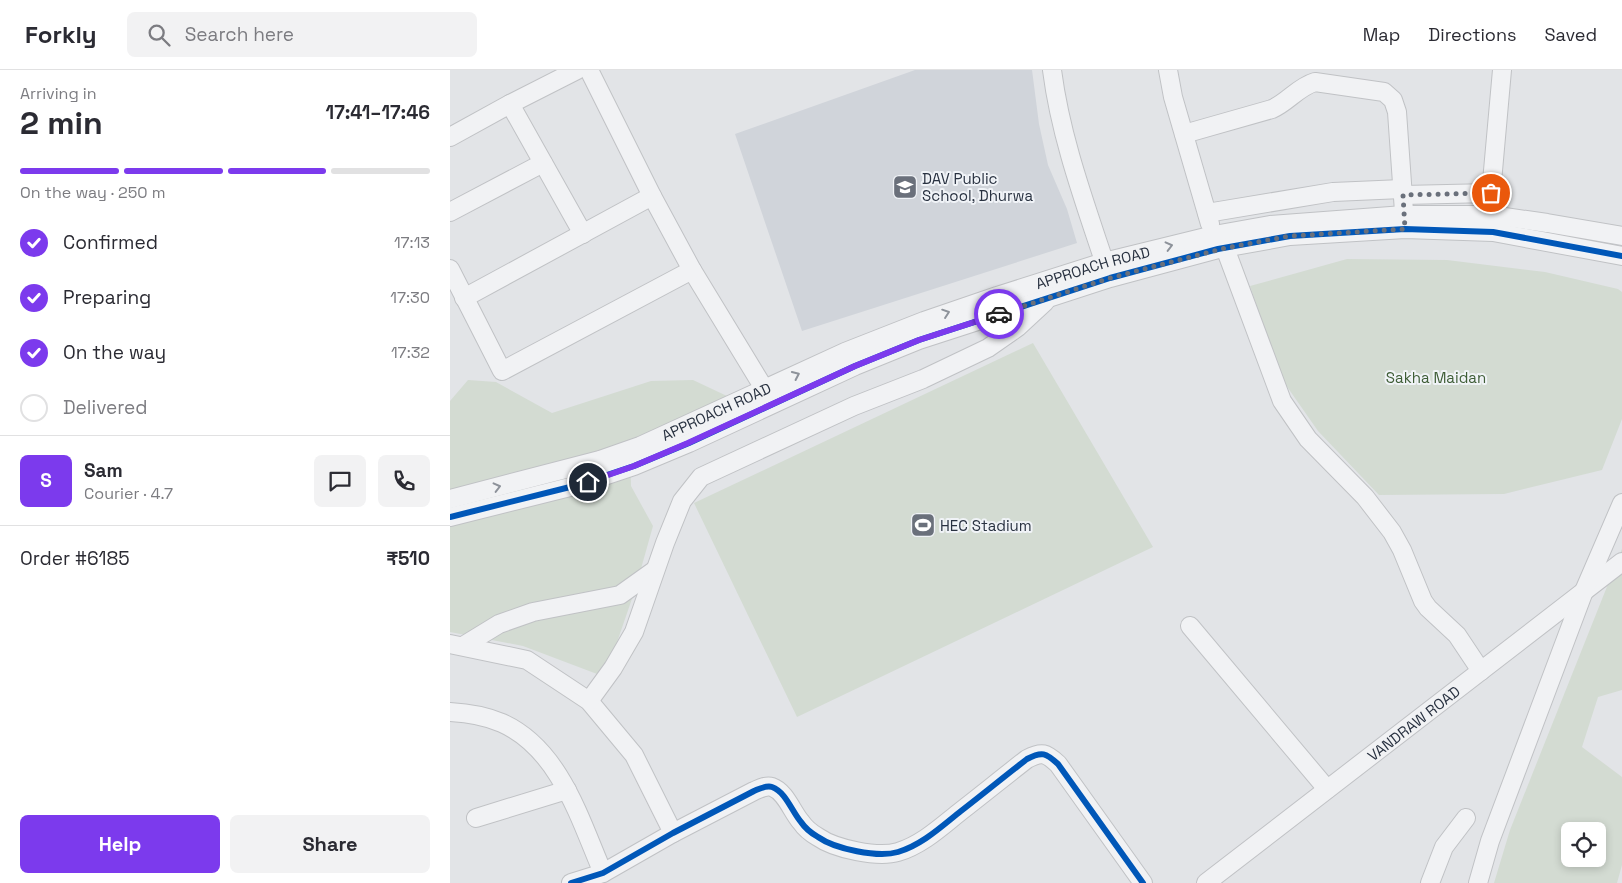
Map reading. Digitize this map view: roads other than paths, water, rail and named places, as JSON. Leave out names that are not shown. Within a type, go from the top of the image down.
[{"type":"street","points":[[450,137],[577,70]]},
{"type":"street","points":[[589,70],[652,196],[692,270],[765,390]]},
{"type":"street","points":[[1052,70],[1055,97],[1063,133],[1107,270]]},
{"type":"street","points":[[1168,70],[1207,213],[1282,401],[1308,440],[1365,497],[1392,532],[1408,563],[1423,601],[1457,634],[1481,671]]},
{"type":"street","points":[[1492,224],[1491,193],[1504,70]]},
{"type":"street","points":[[1184,134],[1272,109],[1308,84],[1324,76],[1379,90],[1390,96],[1396,105],[1404,222]]},
{"type":"street","points":[[510,104],[583,234]]},
{"type":"street","points":[[450,212],[543,163]]},
{"type":"street","points":[[1207,213],[1333,192],[1491,193]]},
{"type":"street","points":[[464,298],[652,196]]},
{"type":"street","name":"APPROACH ROAD","points":[[450,499],[600,460],[640,446],[845,352],[924,321],[997,296],[1219,244],[1270,225],[1404,222],[1547,223],[1622,236]]},
{"type":"street","name":"APPROACH ROAD","points":[[1492,224],[1622,256]]},
{"type":"street","points":[[450,269],[502,371],[692,270]]},
{"type":"street","name":"APPROACH ROAD","points":[[450,517],[574,486],[634,466],[855,366],[910,344],[1048,298],[1107,270]]},
{"type":"street","points":[[589,701],[613,668],[634,632],[655,570],[682,501],[701,477],[854,406],[923,379],[988,348],[1018,328],[1048,298]]},
{"type":"street","points":[[1478,883],[1490,841],[1584,591],[1622,502]]},
{"type":"street","name":"VANDRAW ROAD","points":[[1206,883],[1622,562]]},
{"type":"street","points":[[456,645],[499,624],[534,612],[620,595],[655,570]]},
{"type":"street","points":[[1190,626],[1326,789]]},
{"type":"street","points":[[456,645],[527,660],[589,701],[634,755],[673,833]]},
{"type":"street","points":[[450,712],[487,718],[502,723],[519,732],[542,752],[567,790],[603,873]]},
{"type":"street","points":[[571,883],[603,873],[673,833],[754,791],[768,787],[773,787],[784,797],[800,822],[819,838],[837,846],[865,852],[884,855],[899,852],[934,833],[1027,759],[1041,753],[1049,756],[1058,764],[1143,883]]},
{"type":"street","points":[[476,818],[567,790]]},
{"type":"street","points":[[1430,883],[1444,847],[1466,818]]},
{"type":"place","name":"DAV Public School, Dhurwa","points":[[905,187]]},
{"type":"place","name":"HEC Stadium","points":[[923,525]]},
{"type":"park label","name":"Sakha Maidan","points":[[1436,377]]}]
